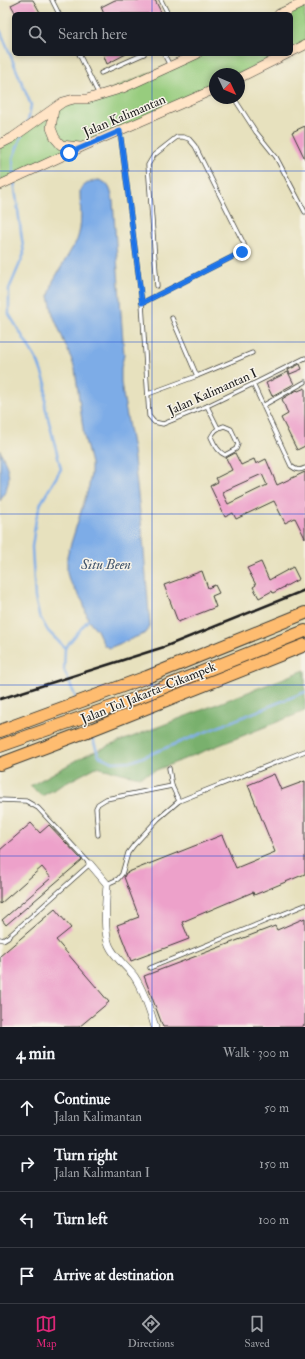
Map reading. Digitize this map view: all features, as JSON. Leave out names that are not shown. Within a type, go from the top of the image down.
[{"type":"highway","name":"Jalan Tol Jakarta–Cikampek","points":[[0,731],[103,694],[305,612]]},
{"type":"highway","points":[[0,746],[129,701],[305,631]]},
{"type":"highway","points":[[0,756],[28,747],[305,640]]},
{"type":"highway","name":"Jalan Tol Jakarta–Cikampek","points":[[0,764],[111,722],[305,645]]},
{"type":"street","points":[[283,12],[305,2]]},
{"type":"street","points":[[293,51],[305,45]]},
{"type":"street","name":"Jalan Kalimantan","points":[[0,144],[12,138],[63,102],[68,100],[87,99],[123,88],[193,56]]},
{"type":"street","points":[[245,75],[283,56]]},
{"type":"street","name":"Jalan Kalimantan","points":[[4,183],[209,92]]},
{"type":"street","points":[[54,108],[51,128],[55,138],[62,145],[82,147]]},
{"type":"street","points":[[90,864],[107,884],[106,922],[109,945],[115,955],[134,976],[147,1003],[155,1027]]},
{"type":"lane","points":[[52,0],[58,12]]},
{"type":"lane","points":[[161,0],[167,12]]},
{"type":"lane","points":[[80,56],[99,96]]},
{"type":"lane","points":[[101,73],[139,56]]},
{"type":"lane","points":[[165,56],[171,67]]},
{"type":"lane","points":[[238,104],[256,132],[276,157],[305,212]]},
{"type":"lane","name":"Jalan Kalimantan I","points":[[120,131],[142,303],[149,416],[154,422],[163,424],[207,406],[305,358]]},
{"type":"lane","points":[[142,303],[242,252],[244,248],[244,244],[195,146],[189,139],[183,136],[177,138],[154,155],[148,165],[157,286]]},
{"type":"lane","points":[[172,318],[197,376]]},
{"type":"lane","points":[[148,394],[197,376],[252,353]]},
{"type":"lane","points":[[264,405],[305,382]]},
{"type":"lane","points":[[253,384],[291,466],[296,470],[305,468]]},
{"type":"lane","points":[[207,406],[218,428]]},
{"type":"lane","points":[[224,426],[230,429],[238,444],[236,449],[225,454],[221,453],[211,438],[213,432],[218,428],[224,426]]},
{"type":"lane","points":[[107,884],[118,879],[122,874],[128,853],[134,845],[179,801],[305,751]]},
{"type":"lane","points":[[169,768],[172,786],[179,801]]},
{"type":"lane","points":[[98,835],[96,808],[101,801],[106,798],[172,786]]},
{"type":"lane","points":[[0,800],[26,801],[38,808],[90,864],[8,937],[3,940],[0,939]]},
{"type":"lane","points":[[150,968],[305,905]]},
{"type":"green space","points":[[305,2],[305,43],[293,49],[293,12],[283,12]]},
{"type":"green space","points":[[192,56],[278,56],[245,71],[245,68],[209,68],[209,89],[0,185],[0,144],[54,109],[87,99]]},
{"type":"green space","points":[[305,670],[305,711],[139,777],[96,767],[42,796],[30,786],[88,754]]},
{"type":"water","name":"Situ Been","points":[[99,180],[108,185],[113,201],[124,355],[121,368],[121,383],[133,450],[143,539],[150,626],[146,633],[109,648],[104,645],[97,630],[88,620],[83,602],[69,580],[67,573],[67,556],[89,486],[91,464],[84,436],[75,369],[53,315],[49,296],[53,281],[79,234],[81,222],[80,191],[86,184]]},
{"type":"water","points":[[0,450],[9,476],[7,487],[0,501]]},
{"type":"building","points":[[21,0],[33,0],[40,12],[15,12],[11,5]]},
{"type":"building","points":[[115,0],[155,0],[161,12],[103,12],[101,7]]},
{"type":"building","points":[[104,56],[122,56],[107,64]]},
{"type":"building","points":[[305,126],[305,159],[292,132]]},
{"type":"building","points":[[300,364],[302,369],[290,374],[288,370]]},
{"type":"building","points":[[288,372],[294,384],[272,396],[266,383]]},
{"type":"building","points":[[305,388],[305,446],[297,450],[281,418],[288,414],[282,399],[297,390],[298,391]]},
{"type":"building","points":[[235,453],[241,465],[254,459],[256,464],[266,459],[277,485],[305,472],[305,538],[295,518],[285,523],[274,501],[236,519],[233,513],[225,517],[210,486],[218,482],[216,478],[232,470],[226,458]],"holes":[[[262,474],[267,485],[228,504],[222,492]]]},
{"type":"building","points":[[261,562],[269,580],[293,567],[299,579],[273,593],[272,591],[259,598],[253,587],[256,585],[247,568]]},
{"type":"building","points":[[202,571],[208,588],[215,585],[219,593],[212,596],[216,607],[178,622],[164,585]]},
{"type":"building","points":[[274,774],[281,790],[305,781],[305,874],[254,895],[253,892],[182,922],[189,939],[131,961],[117,925],[139,917],[124,877],[126,873],[222,835],[236,868],[275,852],[248,785]]},
{"type":"building","points":[[31,823],[40,833],[49,825],[82,860],[6,925],[2,920],[51,878],[42,867],[0,904],[0,850]]},
{"type":"building","points":[[55,909],[71,928],[56,940],[109,1002],[79,1027],[0,1027],[0,956]]},
{"type":"building","points":[[305,918],[305,1025],[301,1027],[163,1027],[144,976],[275,926],[277,930]]},
{"type":"waterway","points":[[0,30],[31,105],[26,125]]},
{"type":"waterway","points":[[14,176],[13,158],[22,135]]},
{"type":"waterway","points":[[14,181],[24,254],[9,289],[9,314],[38,362],[46,384],[45,406],[61,469],[41,503],[36,519],[32,547],[35,598],[39,615],[48,631],[65,648],[64,670],[76,698]]},
{"type":"waterway","points":[[65,648],[88,620]]},
{"type":"waterway","points":[[91,735],[99,756],[113,762],[133,761],[305,692]]},
{"type":"railway","points":[[0,699],[164,647],[305,590]]},
{"type":"route","points":[[69,153],[120,131],[142,303],[242,252]]}]
